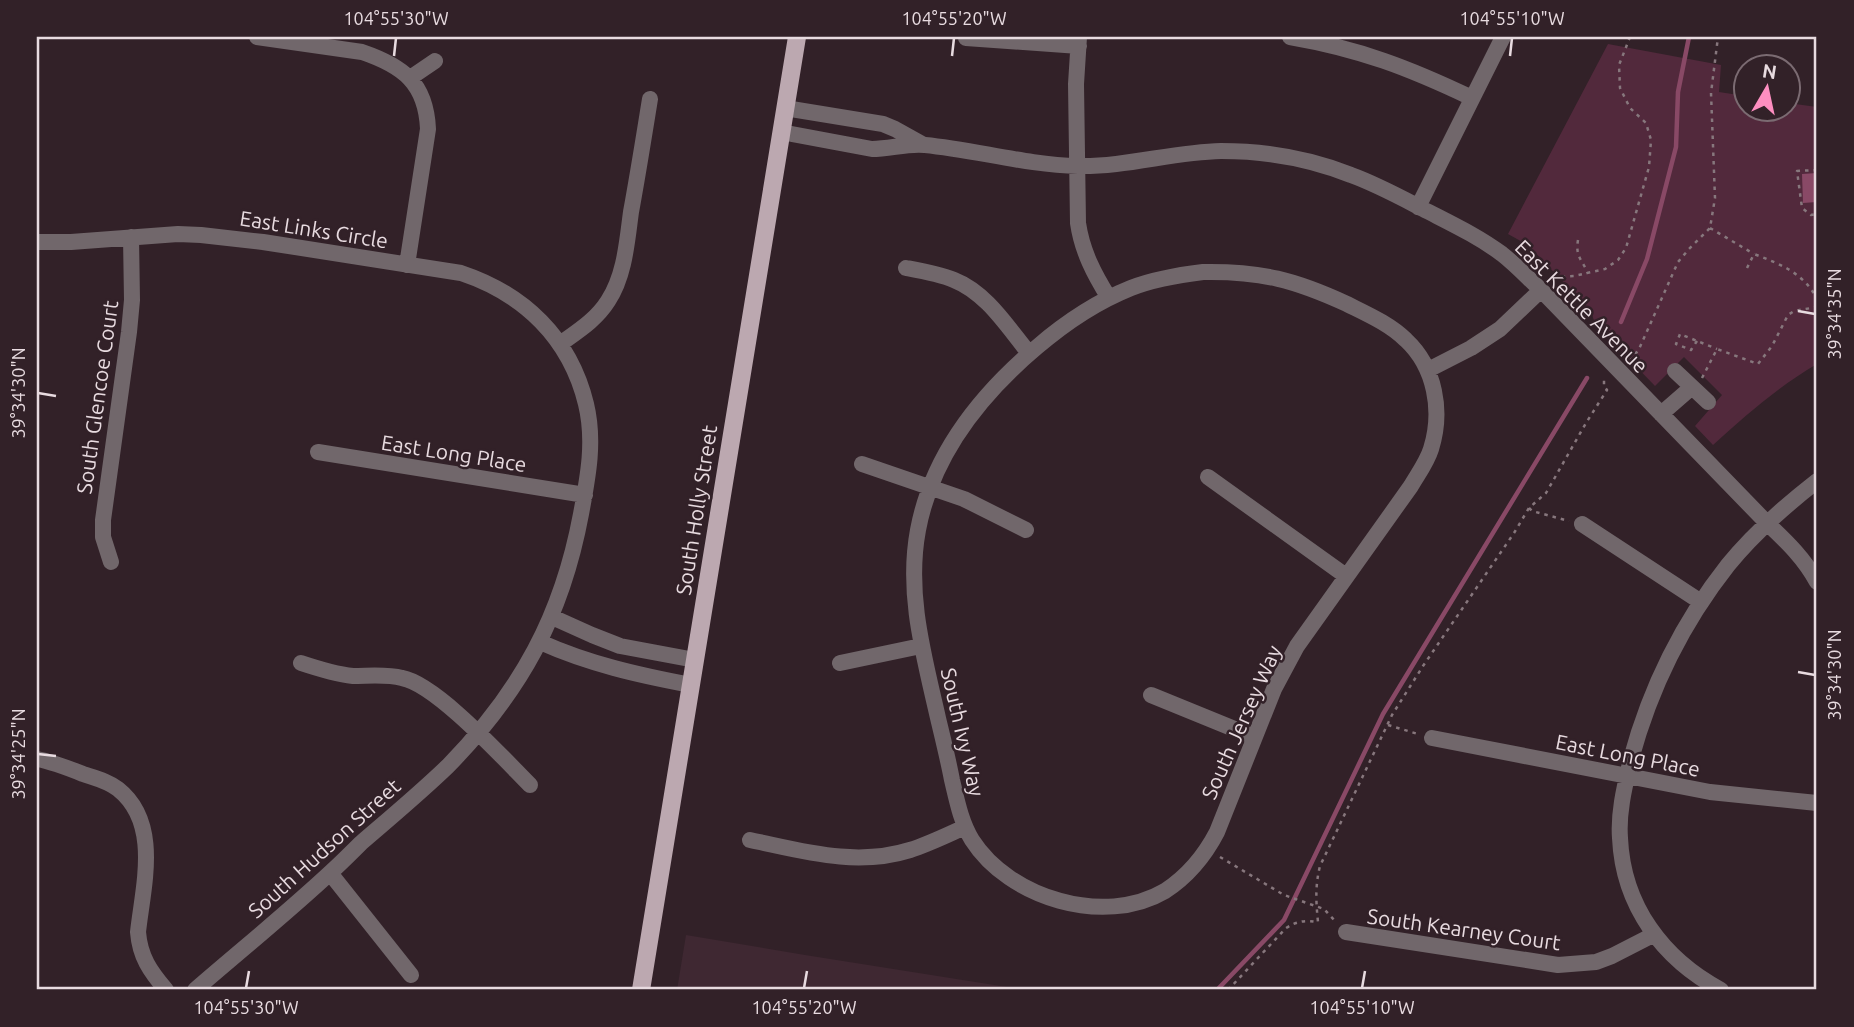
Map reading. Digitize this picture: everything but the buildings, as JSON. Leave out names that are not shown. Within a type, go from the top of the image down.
[{"type":"main road","name":"South Holly Street","points":[[640,990],[797,37]]},
{"type":"street","points":[[257,37],[362,52],[400,68],[410,78],[424,100],[428,129],[407,265]]},
{"type":"street","points":[[963,37],[1079,41],[1076,85],[1080,236],[1088,263],[1109,298]]},
{"type":"street","points":[[1290,37],[1373,56],[1418,72],[1472,98]]},
{"type":"street","points":[[1418,207],[1503,37]]},
{"type":"street","points":[[410,78],[435,61]]},
{"type":"street","points":[[560,344],[600,312],[617,285],[627,241],[650,99]]},
{"type":"street","name":"East Kettle Avenue","points":[[785,108],[883,124],[922,144]]},
{"type":"street","name":"East Kettle Avenue","points":[[781,132],[873,149],[922,144],[1078,166],[1120,164],[1172,155],[1223,151],[1275,155],[1351,174],[1468,232],[1503,255],[1541,290],[1804,559],[1817,582]]},
{"type":"street","name":"East Links Circle","points":[[37,242],[178,234],[228,237],[461,273],[501,290],[534,314],[560,344]]},
{"type":"street","name":"South Glencoe Court","points":[[111,562],[103,537],[103,520],[129,332],[132,300],[131,237]]},
{"type":"street","points":[[906,268],[956,280],[970,288],[981,296],[1029,354]]},
{"type":"street","name":"South Ivy Way","points":[[965,827],[921,646],[915,607],[914,568],[918,529],[931,487],[949,446],[986,395],[1069,321],[1109,298],[1158,280],[1203,272],[1245,273],[1287,280],[1324,293],[1392,328],[1418,353],[1428,370]]},
{"type":"street","points":[[1428,370],[1471,348],[1500,329],[1541,290]]},
{"type":"street","name":"South Hudson Street","points":[[195,990],[330,873],[446,767],[478,733],[512,690],[540,642],[552,617],[571,561],[585,495],[591,447],[588,412],[578,379],[560,344]]},
{"type":"street","name":"South Jersey Way","points":[[965,827],[984,856],[1012,881],[1048,898],[1085,905],[1116,906],[1146,899],[1163,892],[1182,879],[1196,865],[1217,832],[1274,689],[1297,646],[1411,486],[1427,459],[1436,421],[1434,389],[1428,370]]},
{"type":"street","points":[[1675,371],[1708,402]]},
{"type":"street","points":[[1661,414],[1692,387]]},
{"type":"street","name":"East Long Place","points":[[317,452],[585,495]]},
{"type":"street","points":[[862,464],[964,499],[1026,530]]},
{"type":"street","points":[[1208,477],[1346,576]]},
{"type":"street","points":[[1721,990],[1695,975],[1653,935],[1635,901],[1621,852],[1620,820],[1627,776],[1651,697],[1668,659],[1701,602],[1753,537],[1817,481]]},
{"type":"street","points":[[1582,524],[1701,602]]},
{"type":"street","points":[[552,617],[620,646],[695,660]]},
{"type":"street","points":[[540,642],[595,664],[691,685]]},
{"type":"street","name":"South Ivy Way","points":[[840,663],[921,646]]},
{"type":"street","points":[[301,663],[327,673],[401,677],[411,680],[478,733],[530,785]]},
{"type":"street","points":[[1151,695],[1254,737]]},
{"type":"street","name":"East Long Place","points":[[1432,738],[1710,792],[1817,803]]},
{"type":"street","points":[[37,759],[107,783],[119,790],[138,814],[144,833],[146,856],[139,944],[148,970],[166,990]]},
{"type":"street","points":[[750,840],[832,856],[868,858],[917,848],[965,827]]},
{"type":"street","points":[[330,873],[411,975]]},
{"type":"street","name":"South Kearney Court","points":[[1346,932],[1558,965],[1596,962],[1653,935]]},
{"type":"path","points":[[1541,290],[1556,277],[1588,274],[1605,269],[1618,260],[1626,248],[1648,167],[1651,140],[1646,123],[1630,108],[1620,88],[1619,65],[1630,37]]},
{"type":"path","points":[[1627,363],[1639,349],[1678,262],[1710,228],[1715,198],[1711,93],[1718,37]]},
{"type":"path","points":[[1817,170],[1797,171],[1802,208],[1811,215],[1817,214]]},
{"type":"path","points":[[1710,228],[1754,254],[1783,265],[1808,285],[1817,299]]},
{"type":"path","points":[[1578,240],[1578,257],[1588,274]]},
{"type":"path","points":[[1747,268],[1754,254]]},
{"type":"path","points":[[1697,341],[1691,350],[1676,344],[1680,334],[1758,364],[1772,346],[1788,315],[1794,311],[1817,307]]},
{"type":"path","points":[[1692,387],[1704,376],[1717,349]]},
{"type":"path","points":[[1227,990],[1286,928],[1296,921],[1318,922],[1316,881],[1321,866],[1387,725],[1529,508],[1546,493],[1607,390],[1604,386],[1604,374]]},
{"type":"path","points":[[1529,508],[1582,524]]},
{"type":"path","points":[[1387,725],[1432,738]]},
{"type":"path","points":[[1207,850],[1284,895],[1324,909],[1346,932]]},
{"type":"shaded area","points":[[1608,44],[1721,65],[1719,92],[1731,94],[1731,122],[1801,122],[1801,105],[1817,107],[1817,364],[1750,412],[1713,445],[1695,426],[1722,395],[1684,357],[1655,386],[1595,324],[1591,311],[1528,245],[1508,234]]},
{"type":"shaded area","points":[[1817,173],[1817,202],[1803,203],[1802,174]]},
{"type":"shaded area","points":[[686,935],[805,955],[1026,990],[677,990]]},
{"type":"waterway","points":[[1621,322],[1647,259],[1676,147],[1678,92],[1689,37]]},
{"type":"waterway","points":[[1217,990],[1284,920],[1383,714],[1587,378]]}]
